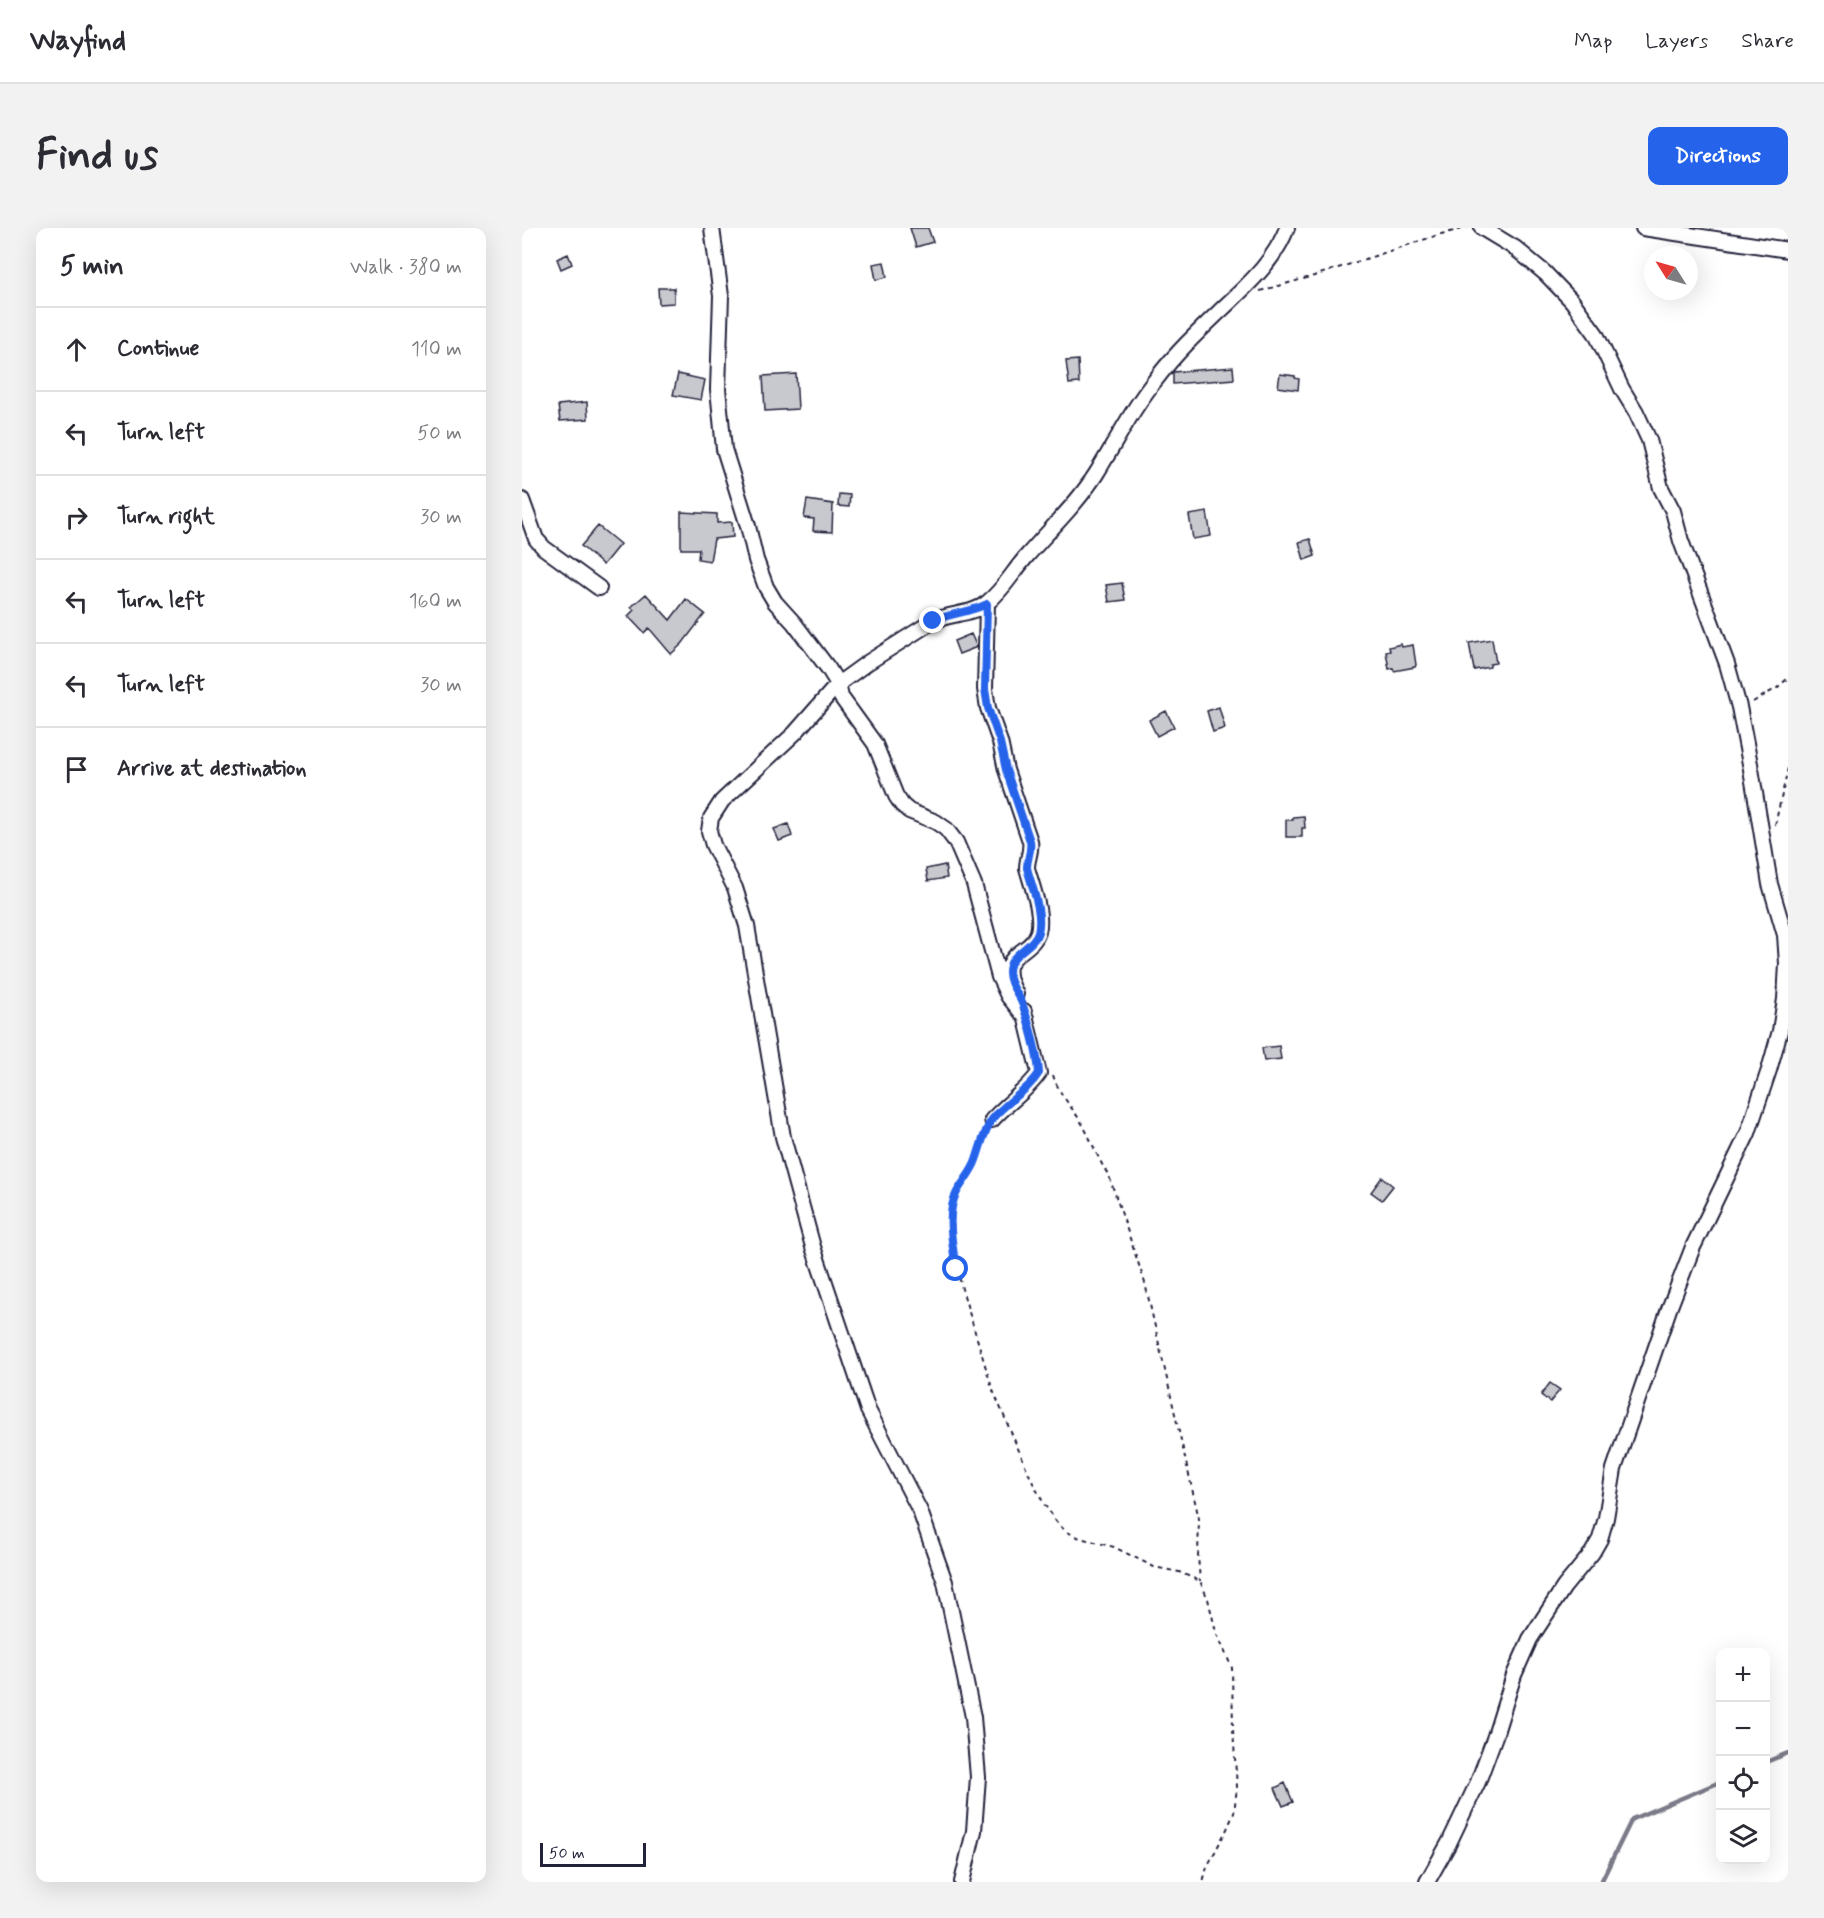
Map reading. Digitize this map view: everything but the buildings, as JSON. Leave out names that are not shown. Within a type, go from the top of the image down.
[{"type":"street","points":[[712,228],[721,296],[718,389],[724,449],[766,587],[838,684],[841,697],[875,744],[896,796],[902,805],[917,815],[936,822],[946,829],[956,842],[974,884],[999,977],[1008,996],[1026,1018]]},
{"type":"street","points":[[962,1882],[974,1831],[978,1777],[972,1717],[945,1582],[920,1511],[868,1410],[813,1248],[783,1137],[747,926],[735,888],[713,844],[709,831],[711,818],[722,801],[795,734],[838,684],[942,616],[973,611],[987,604],[1027,555],[1070,510],[1095,475],[1155,379],[1176,355],[1260,274],[1275,254],[1287,228]]},
{"type":"street","points":[[1427,1882],[1449,1843],[1478,1782],[1514,1676],[1527,1646],[1564,1587],[1592,1553],[1600,1539],[1614,1469],[1669,1310],[1694,1247],[1748,1133],[1780,1031],[1785,999],[1785,935],[1770,884],[1739,707],[1727,664],[1681,541],[1673,512],[1661,488],[1648,440],[1596,334],[1572,301],[1545,273],[1515,248],[1482,228]]},
{"type":"street","points":[[1643,228],[1788,250]]},
{"type":"street","points":[[522,500],[536,539],[544,548],[599,588]]},
{"type":"street","points":[[987,604],[985,689],[988,708],[1030,841],[1032,850],[1027,868],[1039,926],[1034,940],[1019,952],[1011,962],[1009,969],[1012,987],[1023,1006],[1039,1073],[1035,1081],[1011,1100],[992,1120]]},
{"type":"path","points":[[1234,298],[1314,276],[1441,234],[1467,228]]},
{"type":"path","points":[[1739,707],[1767,694],[1788,678]]},
{"type":"path","points":[[1774,825],[1788,768]]},
{"type":"path","points":[[1051,1069],[1060,1092],[1081,1122],[1109,1176],[1145,1283],[1199,1519],[1200,1581],[1208,1599],[1216,1632],[1232,1668],[1233,1730],[1238,1787],[1234,1813],[1207,1867],[1203,1882]]},
{"type":"path","points":[[992,1120],[985,1133],[976,1162],[957,1191],[952,1205],[952,1234],[956,1269],[992,1388],[1032,1481],[1044,1504],[1058,1524],[1067,1532],[1120,1550],[1154,1568],[1179,1572],[1200,1581]]},
{"type":"waterway","points":[[1770,1760],[1788,1753]]},
{"type":"waterway","points":[[1601,1882],[1632,1819],[1716,1784]]},
{"type":"route","points":[[933,621],[942,616],[973,611],[987,604],[985,689],[988,708],[1030,841],[1032,850],[1027,868],[1038,911],[1039,926],[1034,940],[1019,952],[1011,962],[1009,969],[1012,987],[1023,1006],[1039,1065],[1039,1073],[1035,1081],[1011,1100],[992,1120],[972,1171],[957,1191],[952,1205],[951,1219],[956,1269]]}]
